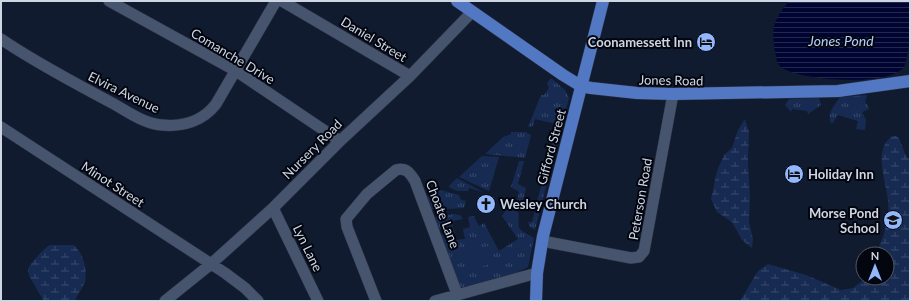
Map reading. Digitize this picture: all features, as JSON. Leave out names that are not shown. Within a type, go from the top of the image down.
[{"type":"main road","name":"Jones Road","points":[[457,1],[581,86],[608,90],[673,94],[838,91],[910,82]]},
{"type":"main road","name":"Gifford Street","points":[[536,301],[537,273],[542,241],[603,1]]},
{"type":"street","name":"Comanche Drive","points":[[109,1],[236,71],[340,141]]},
{"type":"street","name":"Elvira Avenue","points":[[1,39],[76,83],[146,121],[162,125],[191,122],[206,115],[216,104],[276,1]]},
{"type":"street","name":"Daniel Street","points":[[282,1],[410,76]]},
{"type":"street","name":"Nursery Road","points":[[165,301],[211,264],[273,208],[340,141],[410,76],[472,12]]},
{"type":"street","name":"Peterson Road","points":[[542,241],[631,258],[639,257],[644,252],[673,94]]},
{"type":"street","name":"Minot Street","points":[[1,126],[211,264],[241,285],[258,301]]},
{"type":"street","name":"Choate Lane","points":[[376,301],[347,227],[346,219],[367,194],[396,170],[401,168],[409,172],[415,181],[457,294]]},
{"type":"street","name":"Lyn Lane","points":[[273,208],[318,301]]},
{"type":"street","points":[[435,301],[537,273]]},
{"type":"green space","points":[[551,78],[565,90],[569,98],[561,127],[557,131],[556,124],[535,119],[533,126],[528,127],[541,95],[544,95],[549,88],[547,83]]},
{"type":"green space","points":[[867,95],[865,102],[869,109],[862,112],[866,120],[865,130],[856,129],[858,121],[838,115],[832,124],[830,121],[830,114],[840,97]]},
{"type":"green space","points":[[819,98],[821,105],[808,114],[807,111],[792,109],[791,112],[785,105],[789,99]]},
{"type":"green space","points":[[745,119],[749,132],[749,222],[753,239],[752,248],[742,240],[732,222],[717,212],[711,199],[717,171],[724,155],[732,148],[738,130]]},
{"type":"green space","points":[[511,132],[525,132],[531,135],[525,158],[485,154],[503,137],[511,134]]},
{"type":"green space","points":[[892,136],[897,136],[910,160],[910,301],[740,301],[758,271],[768,264],[806,275],[841,290],[853,288],[856,286],[895,286],[895,246],[879,246],[884,234],[888,213],[887,194],[882,162],[882,152],[885,144]]},
{"type":"green space","points":[[552,138],[558,140],[535,230],[530,227],[528,222],[532,222],[552,142],[549,140]]},
{"type":"green space","points":[[482,156],[499,157],[489,191],[459,177]]},
{"type":"green space","points":[[519,161],[524,161],[518,184],[526,188],[522,205],[519,207],[513,204],[515,200],[517,201],[519,192],[511,187]]},
{"type":"green space","points":[[457,178],[483,192],[469,188],[468,191],[458,191],[450,188],[449,186]]},
{"type":"green space","points":[[437,189],[459,195],[461,200],[466,201],[464,208],[430,210],[427,197]]},
{"type":"green space","points":[[506,210],[518,211],[519,228],[534,238],[528,267],[516,273],[460,288],[441,235],[454,229],[456,240],[465,239],[463,229],[470,227],[468,217],[474,216],[479,226],[484,223],[499,251],[518,239],[502,216]]},
{"type":"green space","points":[[454,214],[460,215],[463,219],[452,221],[453,226],[438,230],[435,217]]},
{"type":"green space","points":[[50,245],[73,245],[80,252],[86,274],[83,286],[75,301],[44,301],[29,276],[29,267],[41,252]]},
{"type":"green space","points":[[488,246],[493,263],[470,270],[465,253]]},
{"type":"water","name":"Jones Pond","points":[[789,1],[910,1],[909,44],[904,67],[895,73],[881,77],[844,80],[806,76],[791,72],[781,67],[778,64],[776,57],[773,35],[777,19]]},
{"type":"place","name":"Coonamessett Inn","points":[[706,42]]},
{"type":"place","name":"Holiday Inn","points":[[794,174]]},
{"type":"place","name":"Wesley Church","points":[[486,204]]},
{"type":"place","name":"Morse Pond School","points":[[893,220]]}]
